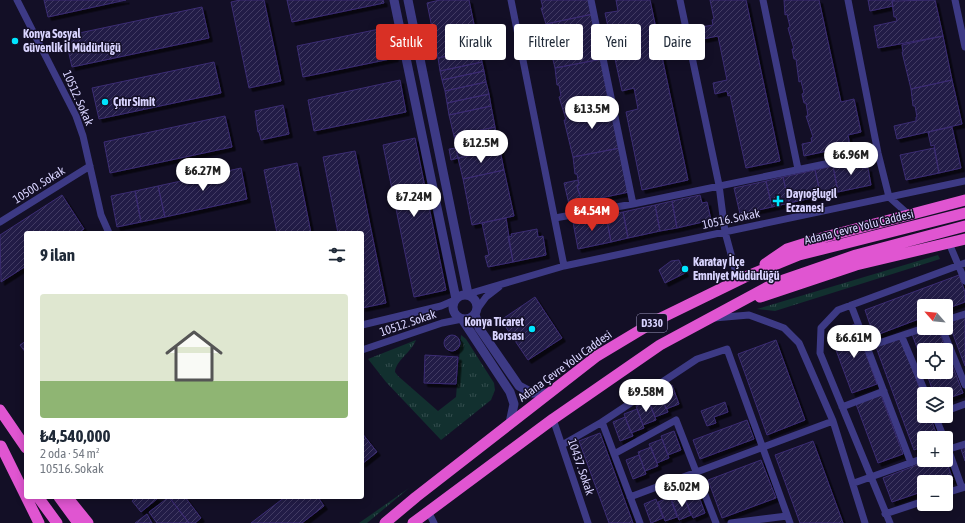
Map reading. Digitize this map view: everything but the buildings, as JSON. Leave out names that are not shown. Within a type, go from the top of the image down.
[{"type":"highway","points":[[741,279],[787,249],[908,214],[965,200]]},
{"type":"highway","name":"Adana Çevre Yolu Caddesi","points":[[385,523],[548,393],[597,356],[657,320],[741,279],[799,255],[965,213]]},
{"type":"highway","name":"Adana Çevre Yolu Caddesi","points":[[413,523],[553,419],[660,345],[775,283],[856,254],[965,226]]},
{"type":"highway","points":[[742,302],[856,265],[965,239]]},
{"type":"highway","points":[[0,410],[24,445]]},
{"type":"highway","points":[[0,445],[24,477]]},
{"type":"highway","points":[[0,445],[24,493]]},
{"type":"highway","points":[[27,499],[39,523]]},
{"type":"highway","points":[[39,499],[57,523]]},
{"type":"highway","points":[[60,499],[78,523]]},
{"type":"highway","points":[[69,499],[88,523]]},
{"type":"street","name":"10512. Sokak","points":[[17,0],[76,116],[90,166],[101,214],[108,231]]},
{"type":"street","points":[[394,0],[455,299],[453,306],[454,312],[462,319],[510,392],[514,404],[510,423]]},
{"type":"street","points":[[408,0],[468,294],[476,300],[479,328],[519,386],[532,393],[548,393]]},
{"type":"street","points":[[511,0],[564,266]]},
{"type":"street","points":[[591,0],[634,204]]},
{"type":"street","points":[[680,0],[719,185],[725,232],[741,279]]},
{"type":"street","points":[[762,0],[798,169]]},
{"type":"street","points":[[848,0],[878,153],[889,197],[908,214]]},
{"type":"street","points":[[955,0],[962,20],[965,47]]},
{"type":"street","points":[[555,218],[634,204],[719,185],[878,153]]},
{"type":"street","name":"10500. Sokak","points":[[0,222],[90,166]]},
{"type":"street","name":"10516. Sokak","points":[[468,294],[564,266],[965,181]]},
{"type":"street","points":[[949,243],[962,264],[965,281]]},
{"type":"street","points":[[890,523],[820,353],[821,328],[838,310],[962,264]]},
{"type":"street","points":[[462,319],[468,319],[486,297],[504,284]]},
{"type":"street","points":[[455,299],[460,295],[468,294]]},
{"type":"street","name":"10512. Sokak","points":[[364,325],[441,306],[455,299]]},
{"type":"street","points":[[851,305],[911,463]]},
{"type":"street","points":[[953,318],[965,314]]},
{"type":"street","points":[[712,318],[749,315],[784,328],[799,343],[833,421],[854,483],[865,523]]},
{"type":"street","name":"10512. Sokak","points":[[364,349],[442,323],[462,319]]},
{"type":"street","points":[[867,347],[902,337],[917,331]]},
{"type":"street","points":[[945,335],[965,385]]},
{"type":"street","points":[[902,337],[923,387]]},
{"type":"street","points":[[562,445],[602,422],[697,359],[727,349],[790,523]]},
{"type":"street","points":[[842,406],[884,391]]},
{"type":"street","points":[[953,408],[965,404]]},
{"type":"street","name":"10437. Sokak","points":[[553,419],[588,523]]},
{"type":"street","points":[[614,454],[676,420],[716,523]]},
{"type":"street","points":[[630,497],[833,421]]},
{"type":"street","points":[[602,422],[640,523]]},
{"type":"street","points":[[953,447],[965,444]]},
{"type":"street","points":[[854,483],[917,461]]},
{"type":"street","points":[[953,463],[963,487],[953,491]]},
{"type":"street","points":[[886,514],[917,503]]},
{"type":"street","points":[[428,511],[434,523]]},
{"type":"street","points":[[731,523],[787,516]]},
{"type":"green space","points":[[938,255],[940,259],[775,311],[757,309]]},
{"type":"green space","points":[[461,335],[466,339],[494,383],[495,390],[491,400],[441,440],[386,382],[368,359],[416,340],[411,349],[398,364],[395,372],[438,411],[456,397]]},
{"type":"green space","points":[[409,488],[367,523],[359,523]]},
{"type":"place","name":"Konya Sosyal Güvenlik İl Müdürlüğü","points":[[15,41]]},
{"type":"place","name":"Çıtır Simit","points":[[105,102]]},
{"type":"place","name":"Dayıoğlugil Eczanesi","points":[[778,201]]},
{"type":"place","name":"Karatay İlçe Emniyet Müdürlüğü","points":[[685,269]]},
{"type":"place","name":"Konya Ticaret Borsası","points":[[532,329]]}]
